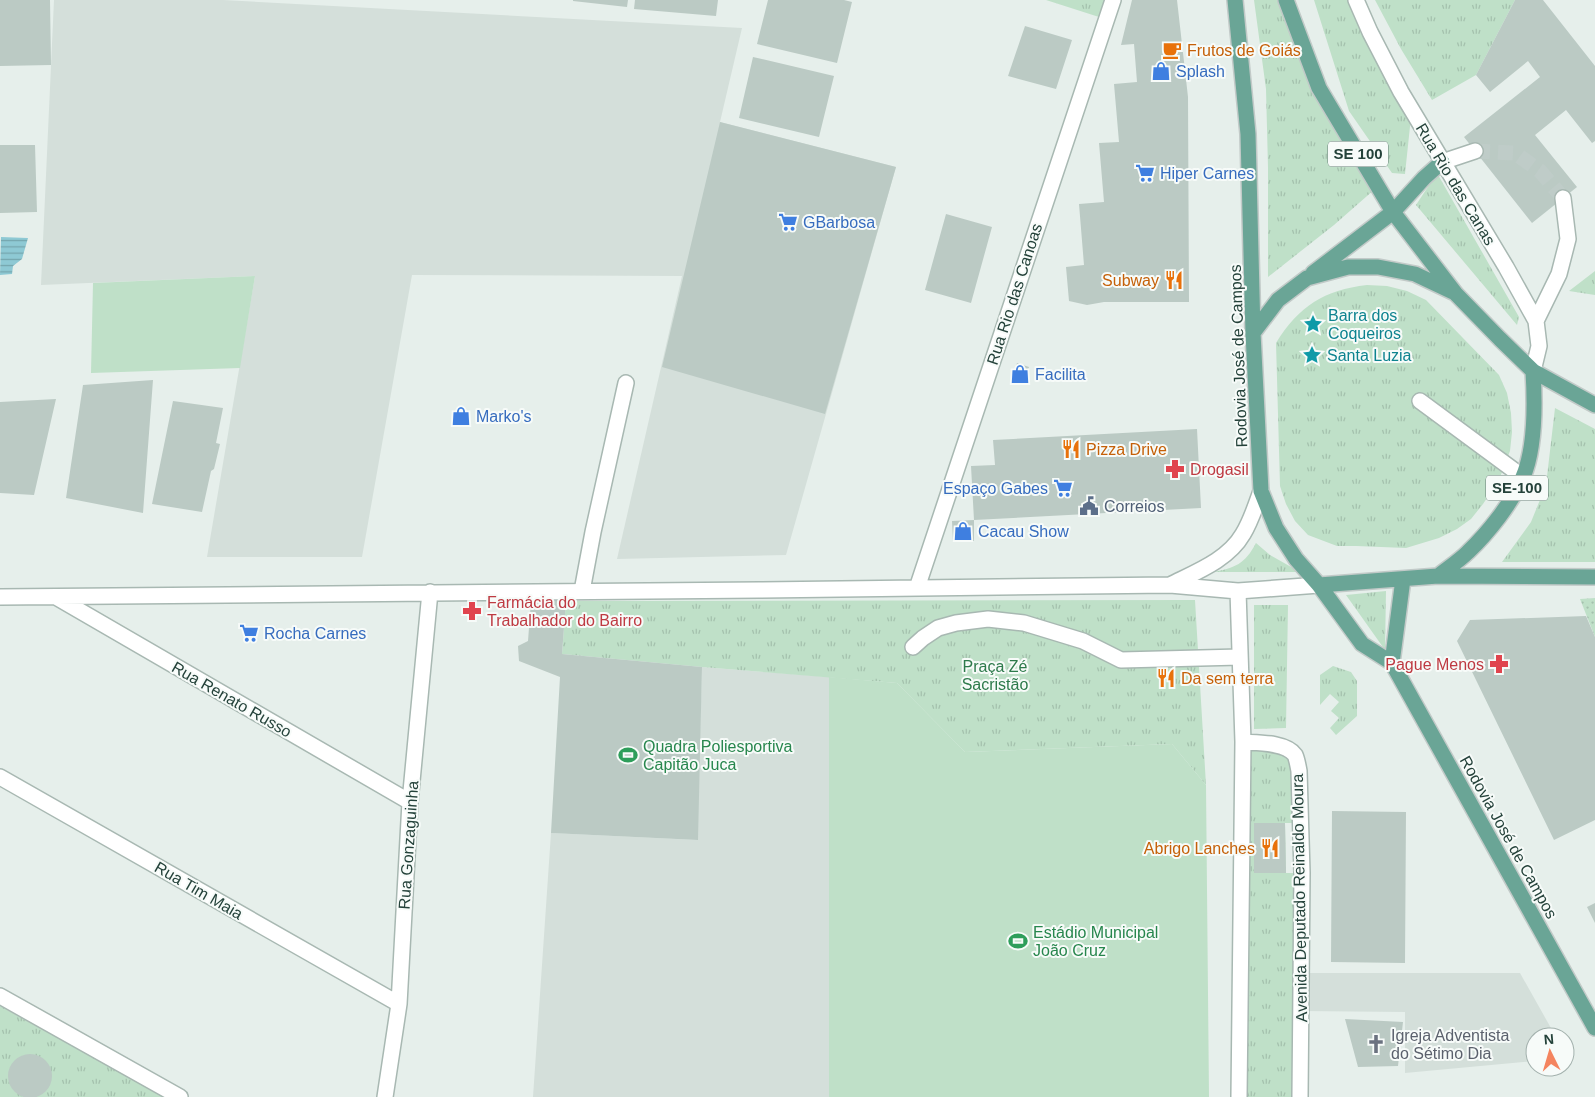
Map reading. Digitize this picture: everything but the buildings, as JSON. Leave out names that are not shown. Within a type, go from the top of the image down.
[{"type":"main road","name":"Rodovia José de Campos","points":[[1236,0],[1248,134],[1253,333],[1261,491],[1276,528],[1296,560],[1319,585],[1362,644],[1392,663],[1595,1028]]},
{"type":"main road","name":"SE 100","points":[[1286,0],[1319,88],[1393,212],[1456,294]]},
{"type":"main road","points":[[1253,333],[1278,300],[1393,212],[1424,178],[1442,162]]},
{"type":"main road","points":[[1307,278],[1348,267],[1378,267],[1415,274],[1456,294],[1533,371],[1595,405]]},
{"type":"main road","name":"SE-100","points":[[1438,576],[1468,552],[1485,533],[1511,498],[1523,477],[1532,437],[1533,371]]},
{"type":"main road","points":[[1319,585],[1438,576],[1595,577]]},
{"type":"main road","points":[[1392,663],[1403,579]]},
{"type":"street","name":"Rua Rio das Canoas","points":[[917,588],[1113,0]]},
{"type":"street","name":"Rua Rio das Canas","points":[[1356,0],[1401,92],[1536,320],[1539,346],[1533,371]]},
{"type":"street","points":[[1442,162],[1475,151]]},
{"type":"street","points":[[1536,320],[1559,274],[1568,239],[1563,198]]},
{"type":"street","points":[[582,591],[593,532],[626,384]]},
{"type":"street","points":[[1420,401],[1523,477]]},
{"type":"street","points":[[1170,584],[1204,568],[1229,552],[1243,535],[1261,491]]},
{"type":"street","points":[[0,597],[1170,584],[1238,591],[1319,585]]},
{"type":"street","points":[[1238,591],[1243,742],[1240,1097]]},
{"type":"street","name":"Rua Gonzaguinha","points":[[385,1097],[399,1004],[410,802],[430,592]]},
{"type":"street","name":"Rua Renato Russo","points":[[55,596],[410,802]]},
{"type":"street","points":[[914,647],[938,628],[988,618],[1024,623],[1083,641],[1121,660],[1240,656]]},
{"type":"street","name":"Avenida Deputado Reinaldo Moura","points":[[1243,742],[1274,744],[1286,748],[1295,755],[1299,771],[1302,873],[1300,1097]]},
{"type":"street","name":"Rua Tim Maia","points":[[0,777],[399,1004]]},
{"type":"street","points":[[0,996],[180,1097]]},
{"type":"shaded area","points":[[54,0],[223,0],[742,28],[720,122],[896,167],[786,555],[617,559],[682,276],[412,275],[362,557],[207,557],[255,276],[41,285]]},
{"type":"shaded area","points":[[702,667],[829,677],[829,1097],[533,1097],[551,833],[697,840]]},
{"type":"shaded area","points":[[1301,973],[1520,973],[1550,1027],[1525,1027],[1525,1062],[1405,1073],[1405,1012],[1301,1011]]},
{"type":"green space","points":[[1046,0],[1104,0],[1099,17]]},
{"type":"green space","points":[[1254,0],[1287,0],[1303,49],[1375,189],[1334,225],[1268,277],[1266,89]]},
{"type":"green space","points":[[1314,0],[1356,0],[1411,117],[1405,174],[1392,173],[1349,111]]},
{"type":"green space","points":[[1375,0],[1515,0],[1476,75],[1432,100],[1401,49]]},
{"type":"green space","points":[[1437,173],[1519,317],[1517,325],[1416,205]]},
{"type":"green space","points":[[1595,271],[1595,295],[1569,291]]},
{"type":"green space","points":[[255,276],[240,368],[91,373],[93,283]]},
{"type":"green space","points":[[1367,285],[1387,286],[1407,291],[1426,300],[1499,375],[1507,393],[1511,413],[1510,451],[1499,480],[1483,504],[1471,519],[1457,529],[1439,538],[1406,548],[1337,546],[1308,535],[1295,521],[1286,504],[1280,486],[1276,343],[1294,319],[1314,302],[1338,291]]},
{"type":"green space","points":[[1555,408],[1595,429],[1595,562],[1502,562],[1531,522],[1546,485]]},
{"type":"green space","points":[[1256,543],[1270,555],[1300,572],[1213,572],[1239,564],[1248,556]]},
{"type":"green space","points":[[1386,591],[1385,650],[1346,595]]},
{"type":"green space","points":[[1595,598],[1595,637],[1580,599]]},
{"type":"green space","name":"Praça Zé Sacristão","points":[[1195,600],[1206,785],[1172,744],[965,752],[897,683],[562,654],[566,601]]},
{"type":"green space","points":[[1254,605],[1288,605],[1286,728],[1254,729]]},
{"type":"green space","points":[[1333,666],[1351,672],[1357,681],[1357,716],[1336,735],[1330,728],[1339,718],[1331,711],[1339,702],[1330,694],[1320,705],[1320,675]]},
{"type":"green space","name":"Estádio Municipal João Cruz","points":[[829,677],[897,683],[965,752],[1172,744],[1206,785],[1209,1097],[829,1097]]},
{"type":"green space","points":[[1243,742],[1295,755],[1300,823],[1285,823],[1286,873],[1302,873],[1300,1097],[1239,1097]]},
{"type":"green space","points":[[0,1006],[164,1097],[0,1097]]},
{"type":"water","points":[[1,237],[28,238],[22,259],[13,266],[12,274],[0,275]]},
{"type":"tunnel","points":[[1475,151],[1515,153],[1540,171],[1563,198]]},
{"type":"place","name":"Frutos de Goiás","points":[[1172,50]]},
{"type":"place","name":"Splash","points":[[1161,71]]},
{"type":"place","name":"Hiper Carnes","points":[[1145,173]]},
{"type":"place","name":"GBarbosa","points":[[788,222]]},
{"type":"place","name":"Subway","points":[[1174,280]]},
{"type":"place","name":"Barra dos Coqueiros","points":[[1313,324]]},
{"type":"place","name":"Santa Luzia","points":[[1312,355]]},
{"type":"place","name":"Facilita","points":[[1020,374]]},
{"type":"place","name":"Marko's","points":[[461,416]]},
{"type":"place","name":"Pizza Drive","points":[[1071,449]]},
{"type":"place","name":"Drogasil","points":[[1175,469]]},
{"type":"place","name":"Espaço Gabes","points":[[1063,488]]},
{"type":"place","name":"Correios","points":[[1089,506]]},
{"type":"place","name":"Cacau Show","points":[[963,531]]},
{"type":"place","name":"Farmácia do Trabalhador do Bairro","points":[[472,611]]},
{"type":"place","name":"Rocha Carnes","points":[[249,633]]},
{"type":"place","name":"Pague Menos","points":[[1499,664]]},
{"type":"place","name":"Da sem terra","points":[[1166,678]]},
{"type":"place","name":"Quadra Poliesportiva Capitão Juca","points":[[628,755]]},
{"type":"place","name":"Abrigo Lanches","points":[[1270,848]]},
{"type":"place","name":"Estádio Municipal João Cruz","points":[[1018,941]]},
{"type":"place","name":"Igreja Adventista do Sétimo Dia","points":[[1376,1044]]}]
